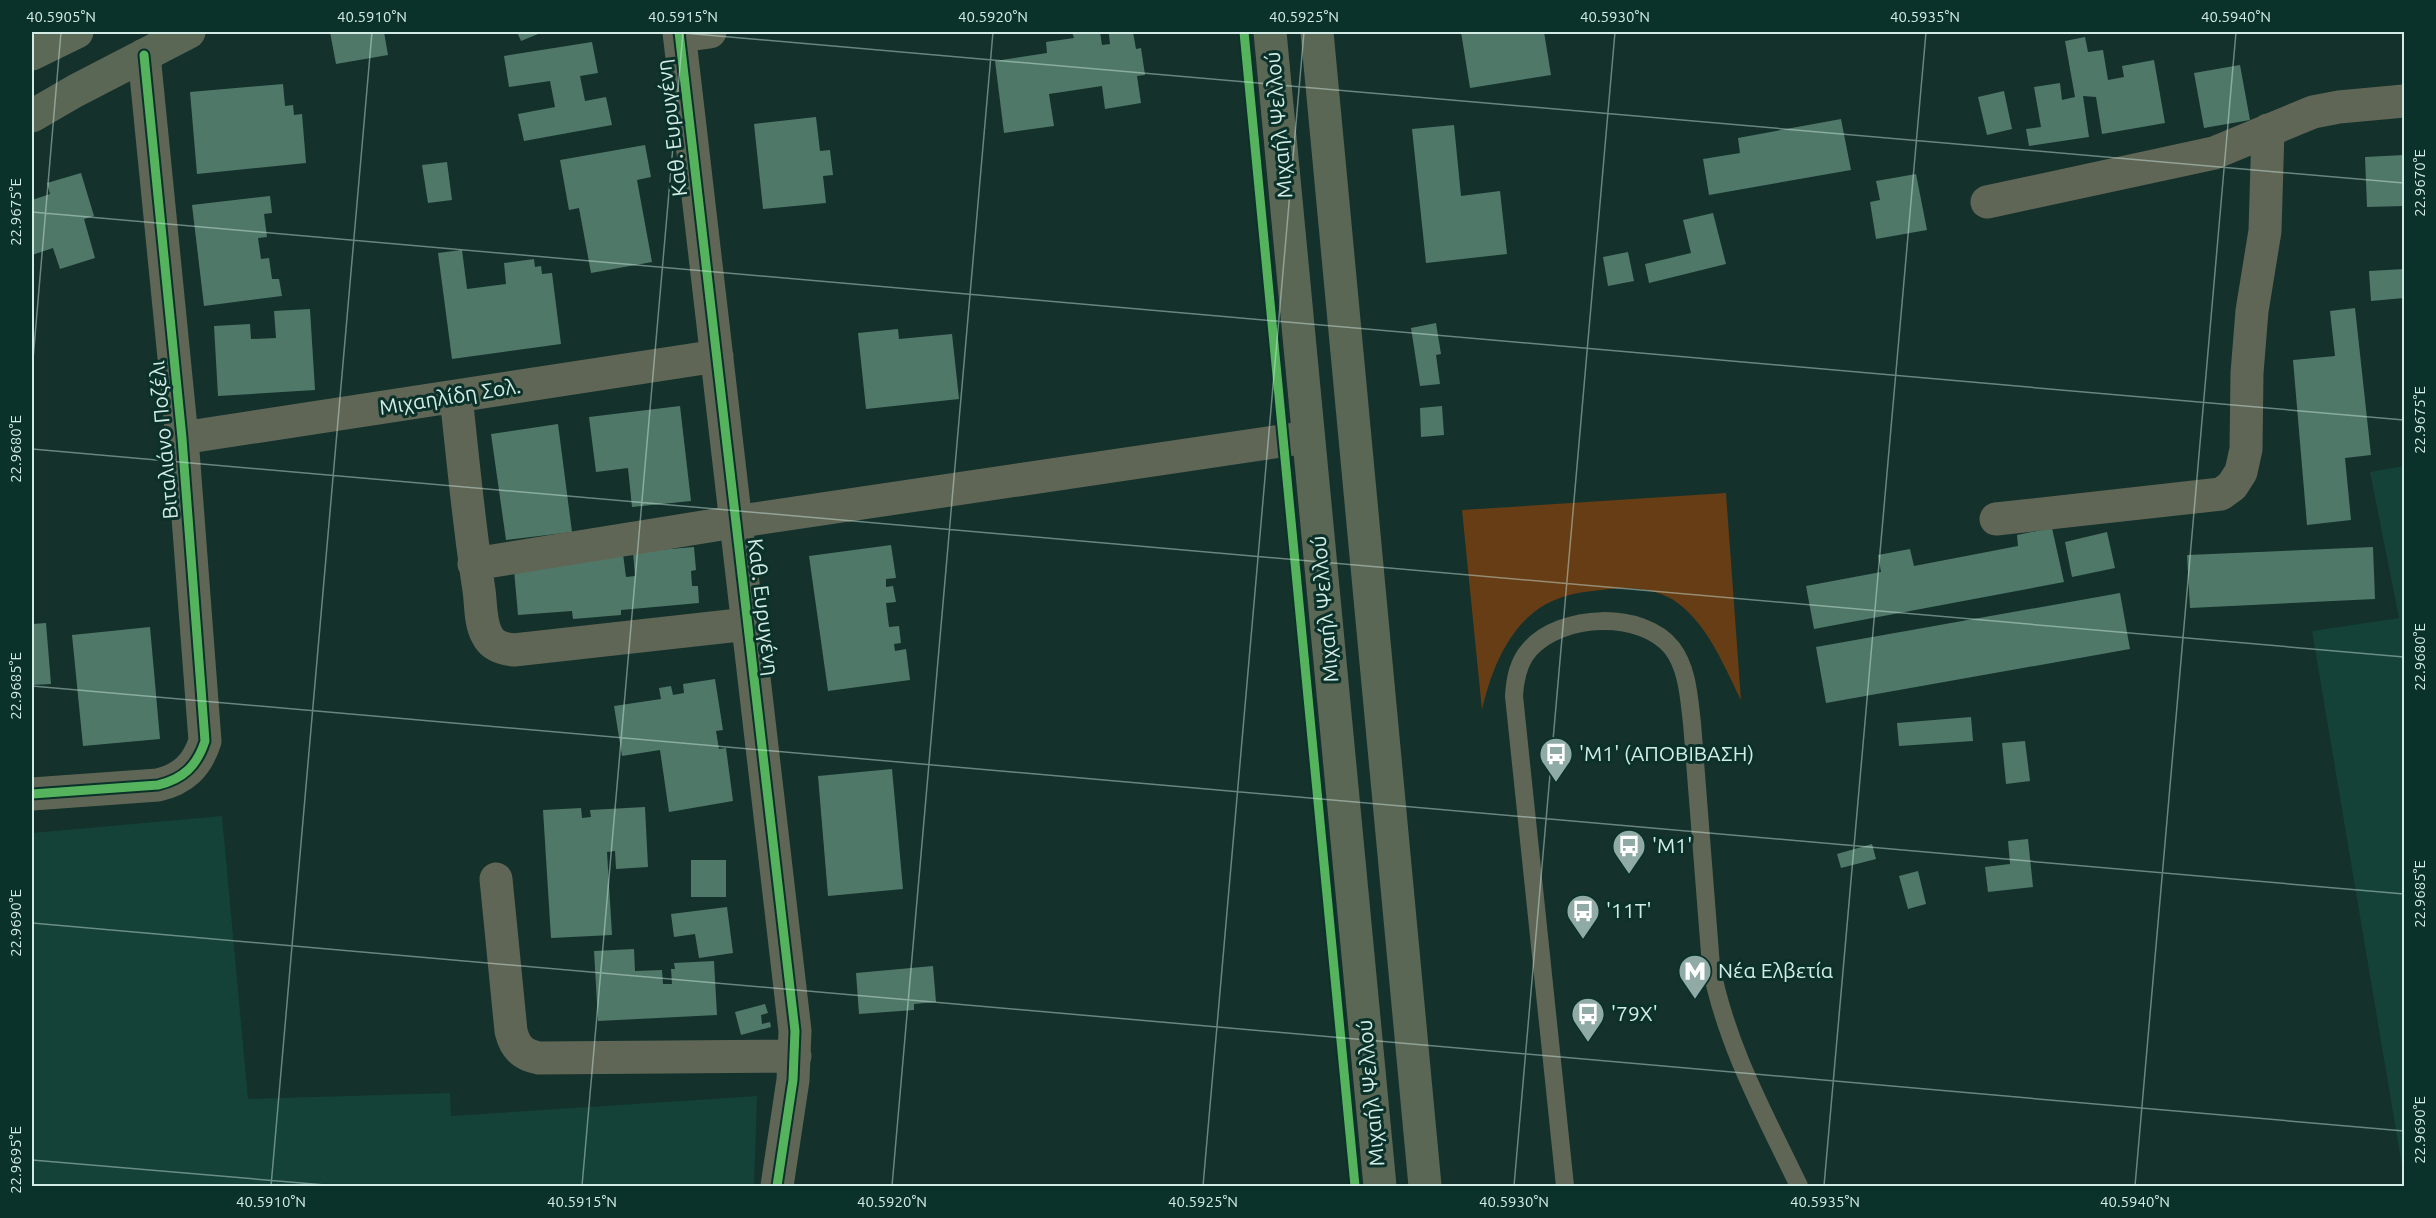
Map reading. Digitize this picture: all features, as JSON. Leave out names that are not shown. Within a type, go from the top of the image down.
[{"type":"highway","points":[[32,54],[77,32]]},
{"type":"main road","points":[[32,116],[189,32]]},
{"type":"main road","name":"Μιχαήλ Ψελλού","points":[[1270,32],[1380,1186]]},
{"type":"main road","points":[[1317,32],[1425,1186]]},
{"type":"street","name":"Καθ. Ευρυγένη","points":[[690,33],[717,356],[734,522],[792,1007],[795,1056],[777,1186]]},
{"type":"street","name":"Βιταλιάνο Ποζέλι","points":[[32,794],[158,785],[184,775],[201,754],[206,741],[182,438],[144,55]]},
{"type":"street","points":[[1987,202],[2214,153],[2313,112],[2404,100]]},
{"type":"street","points":[[1996,519],[2221,494],[2232,486],[2241,472],[2246,449],[2247,374],[2252,311],[2265,231],[2268,130]]},
{"type":"street","name":"Μιχαηλίδη Σολ.","points":[[182,438],[717,356]]},
{"type":"street","points":[[456,396],[474,564],[487,635],[494,644],[504,649],[514,650],[748,624]]},
{"type":"street","points":[[474,564],[734,522],[1308,437]]},
{"type":"street","points":[[496,879],[511,1031],[513,1041],[529,1056],[539,1058],[795,1056]]},
{"type":"lane","points":[[1565,1186],[1514,696],[1517,670],[1530,648],[1546,635],[1566,626],[1612,622],[1634,623],[1645,627],[1669,645],[1681,665],[1692,723],[1711,966],[1717,997],[1735,1050],[1799,1186]]},
{"type":"shaded area","points":[[2404,466],[2404,1178],[2312,631],[2399,618],[2370,472]]},
{"type":"shaded area","points":[[1726,493],[1741,700],[1708,636],[1690,613],[1672,599],[1655,592],[1618,588],[1566,596],[1529,616],[1517,629],[1499,659],[1482,710],[1462,510]]},
{"type":"shaded area","points":[[222,816],[248,1099],[450,1093],[451,1116],[757,1096],[754,1186],[32,1186],[32,833]]},
{"type":"building","points":[[330,32],[384,32],[388,55],[336,64]]},
{"type":"building","points":[[517,32],[543,32],[521,41]]},
{"type":"building","points":[[1072,32],[1100,32],[1102,45],[1110,44],[1109,34],[1133,32],[1136,49],[1141,48],[1145,75],[1137,76],[1141,103],[1105,109],[1102,86],[1049,94],[1054,126],[1004,133],[995,61],[1047,53],[1046,42],[1074,38]]},
{"type":"building","points":[[1461,32],[1544,32],[1551,75],[1470,88]]},
{"type":"building","points":[[2085,37],[2088,52],[2103,50],[2108,80],[2124,77],[2122,66],[2154,60],[2165,123],[2102,134],[2096,97],[2083,96],[2089,137],[2029,146],[2026,129],[2041,127],[2034,87],[2060,83],[2062,100],[2075,97],[2065,41]]},
{"type":"building","points":[[592,42],[598,73],[580,76],[585,101],[606,97],[612,125],[524,141],[518,114],[555,107],[550,81],[509,87],[504,56]]},
{"type":"building","points":[[2240,65],[2250,120],[2204,128],[2194,73]]},
{"type":"building","points":[[283,84],[285,106],[293,105],[294,115],[302,114],[306,163],[197,174],[190,92]]},
{"type":"building","points":[[2004,91],[2012,129],[1987,135],[1978,97]]},
{"type":"building","points":[[816,117],[820,151],[830,150],[833,175],[823,176],[826,203],[763,209],[754,124]]},
{"type":"building","points":[[1841,119],[1851,170],[1709,195],[1703,159],[1740,153],[1738,138]]},
{"type":"building","points":[[1454,125],[1461,196],[1500,191],[1507,254],[1426,263],[1412,129]]},
{"type":"building","points":[[645,145],[651,177],[637,180],[652,262],[591,273],[579,208],[569,210],[560,160]]},
{"type":"building","points":[[2404,155],[2404,206],[2367,207],[2365,157]]},
{"type":"building","points":[[447,162],[452,200],[428,203],[422,165]]},
{"type":"building","points":[[81,173],[94,216],[84,219],[95,258],[60,269],[53,248],[32,255],[32,200],[50,194],[47,183]]},
{"type":"building","points":[[1916,174],[1927,230],[1876,239],[1870,202],[1880,200],[1876,181]]},
{"type":"building","points":[[270,196],[272,213],[264,214],[267,237],[258,238],[261,259],[269,258],[272,279],[279,279],[282,296],[204,306],[192,205]]},
{"type":"building","points":[[1713,213],[1726,264],[1649,283],[1645,264],[1691,253],[1683,220]]},
{"type":"building","points":[[462,250],[467,289],[506,284],[504,263],[534,259],[535,267],[541,266],[542,274],[552,273],[561,344],[452,359],[438,253]]},
{"type":"building","points":[[1628,252],[1634,281],[1608,286],[1603,257]]},
{"type":"building","points":[[2404,269],[2404,298],[2371,301],[2369,271]]},
{"type":"building","points":[[2355,308],[2371,455],[2345,458],[2351,520],[2307,525],[2293,360],[2335,356],[2330,311]]},
{"type":"building","points":[[310,309],[315,390],[218,396],[214,326],[250,324],[251,339],[276,338],[274,311]]},
{"type":"building","points":[[1436,323],[1441,354],[1436,355],[1440,384],[1420,386],[1411,328]]},
{"type":"building","points":[[898,329],[899,339],[952,334],[959,399],[866,409],[858,333]]},
{"type":"building","points":[[680,406],[691,501],[632,507],[628,468],[596,472],[589,417]]},
{"type":"building","points":[[1442,406],[1444,435],[1421,437],[1420,408]]},
{"type":"building","points":[[558,424],[572,532],[506,540],[491,434]]},
{"type":"building","points":[[2052,528],[2064,582],[1814,629],[1806,586],[1881,572],[1878,555],[1910,549],[1914,566],[2018,546],[2017,535]]},
{"type":"building","points":[[2107,532],[2115,568],[2072,577],[2065,542]]},
{"type":"building","points":[[891,545],[896,578],[886,579],[886,587],[893,586],[896,602],[886,603],[889,627],[899,626],[901,643],[894,644],[895,651],[906,649],[910,680],[828,691],[809,556]]},
{"type":"building","points":[[694,547],[696,570],[691,571],[692,586],[698,586],[699,603],[621,610],[621,615],[573,619],[572,611],[518,615],[513,559],[623,554],[626,577],[635,576],[633,552]]},
{"type":"building","points":[[2373,547],[2375,599],[2190,608],[2187,555]]},
{"type":"building","points":[[2120,593],[2130,649],[1826,703],[1816,647]]},
{"type":"building","points":[[46,623],[51,684],[32,685],[32,624]]},
{"type":"building","points":[[150,627],[160,739],[83,746],[72,635]]},
{"type":"building","points":[[715,679],[723,730],[716,731],[719,749],[726,748],[733,801],[669,812],[660,750],[622,756],[614,706],[661,699],[659,688],[671,686],[673,695],[684,693],[683,684]]},
{"type":"building","points":[[1971,717],[1973,741],[1899,746],[1897,723]]},
{"type":"building","points":[[2025,741],[2030,781],[2006,784],[2002,743]]},
{"type":"building","points":[[892,769],[903,889],[828,896],[818,776]]},
{"type":"building","points":[[645,807],[648,867],[616,869],[615,851],[607,852],[612,935],[551,938],[543,810],[581,808],[582,818],[591,817],[590,810]]},
{"type":"building","points":[[2028,839],[2033,887],[1988,892],[1985,867],[2010,864],[2008,841]]},
{"type":"building","points":[[1872,844],[1876,859],[1841,868],[1837,854]]},
{"type":"building","points":[[691,860],[726,860],[726,897],[691,897]]},
{"type":"building","points":[[1918,871],[1926,904],[1908,909],[1899,876]]},
{"type":"building","points":[[727,907],[733,953],[699,958],[695,934],[674,937],[671,914]]},
{"type":"building","points":[[634,949],[635,971],[662,970],[663,984],[672,984],[671,969],[675,969],[674,963],[714,961],[717,1015],[598,1021],[594,951]]},
{"type":"building","points":[[933,966],[936,1002],[914,1004],[914,1010],[859,1014],[856,973]]},
{"type":"building","points":[[765,1004],[768,1013],[761,1015],[762,1024],[770,1022],[771,1027],[741,1035],[735,1012]]},
{"type":"cycle path","points":[[679,32],[795,1031],[793,1080],[777,1186]]},
{"type":"cycle path","points":[[1244,32],[1355,1186]]},
{"type":"cycle path","points":[[32,794],[158,785],[175,779],[188,770],[198,758],[205,741],[182,438],[144,55]]},
{"type":"place","name":"'Μ1' (ΑΠΟΒΙΒΑΣΗ)","points":[[1556,783]]},
{"type":"place","name":"'Μ1'","points":[[1629,875]]},
{"type":"place","name":"'11Τ'","points":[[1583,940]]},
{"type":"place","name":"Νέα Ελβετία","points":[[1695,1000]]},
{"type":"place","name":"'79Χ'","points":[[1588,1043]]}]
